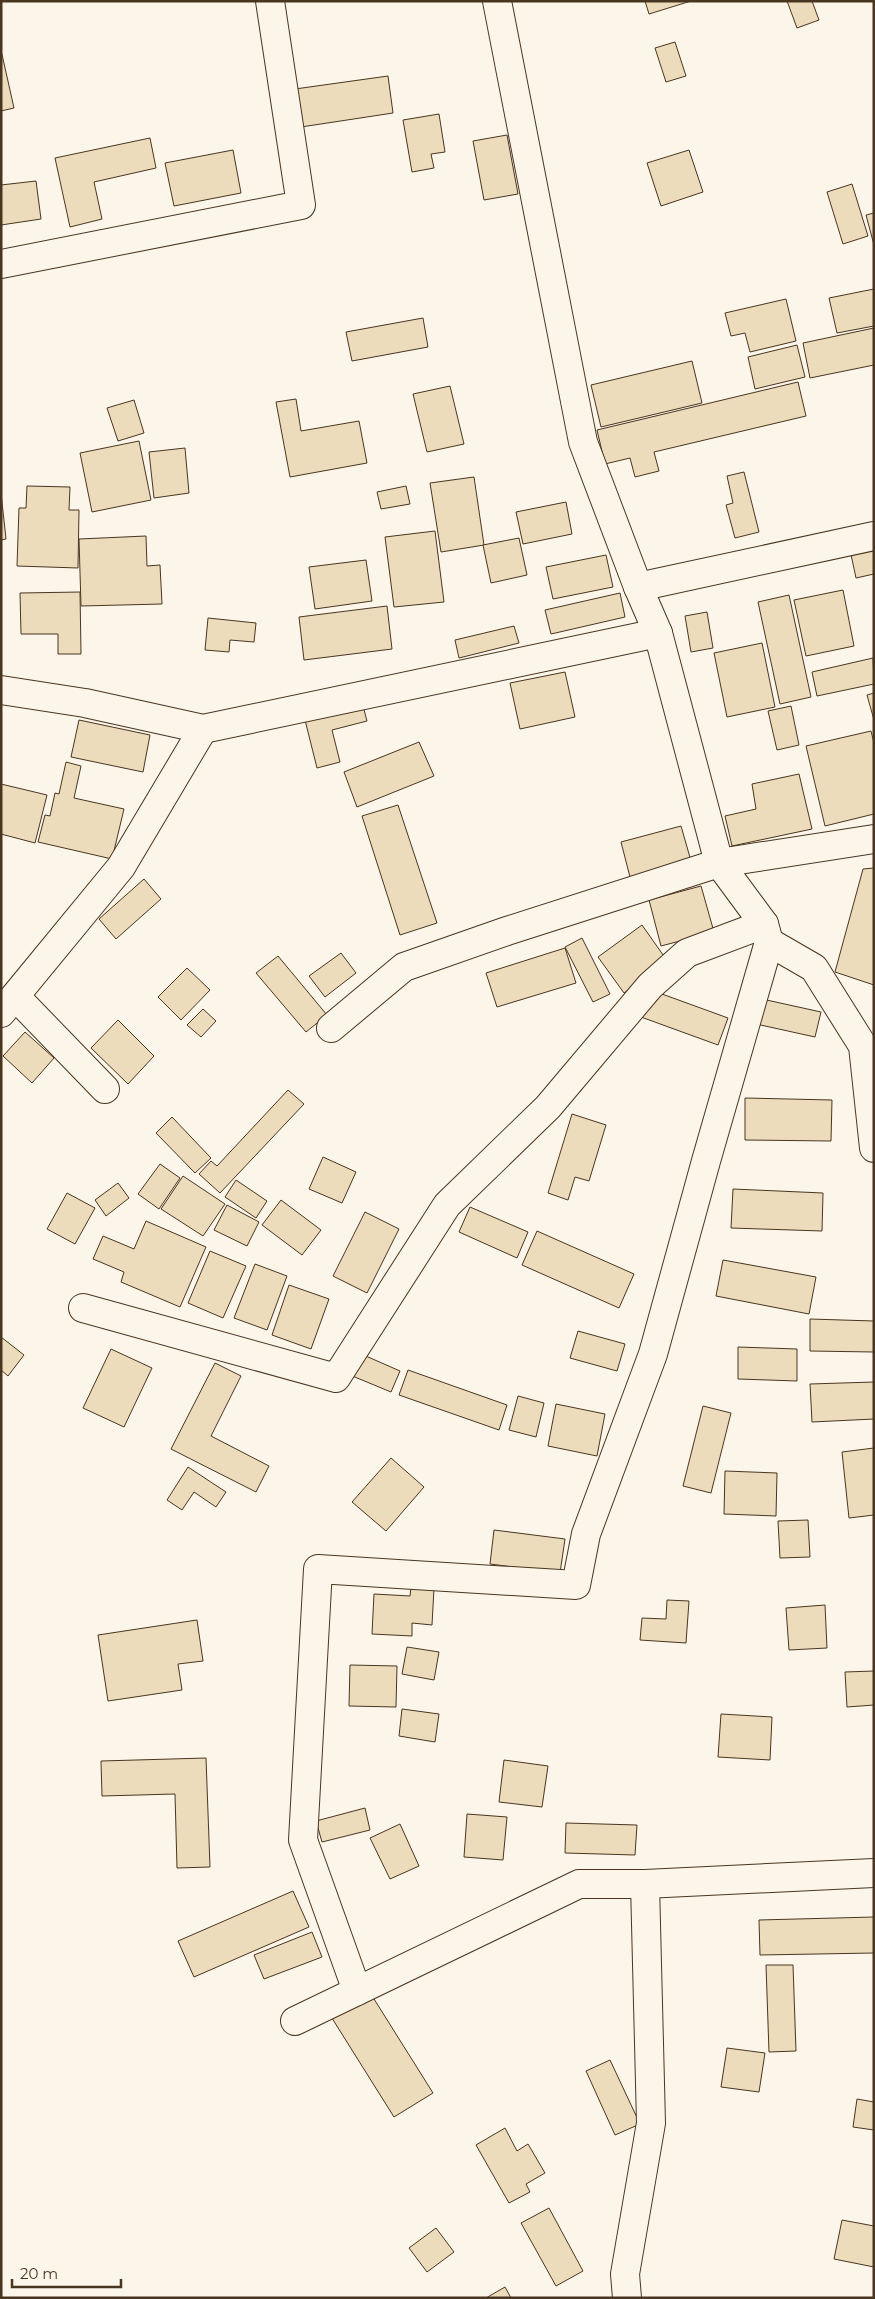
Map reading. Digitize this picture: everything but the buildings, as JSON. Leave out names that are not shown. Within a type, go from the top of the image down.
[{"type":"street","points":[[1,264],[301,205],[270,1]]},
{"type":"street","points":[[497,1],[582,442],[638,587],[658,633],[719,863],[767,933],[814,968],[863,1046],[874,1148]]},
{"type":"street","points":[[638,587],[874,536]]},
{"type":"street","points":[[1,690],[86,703],[203,729],[658,633]]},
{"type":"street","points":[[105,1089],[8,1005],[121,867],[203,729]]},
{"type":"street","points":[[331,1028],[404,967],[507,931],[719,863],[874,839]]},
{"type":"street","points":[[83,1308],[336,1378],[447,1204],[548,1107],[650,986],[687,953],[767,933]]},
{"type":"street","points":[[357,1991],[303,1840],[318,1569],[576,1585],[586,1534],[653,1354],[767,933]]},
{"type":"street","points":[[296,2021],[578,1884],[645,1884],[874,1874]]},
{"type":"street","points":[[626,2298],[625,2274],[651,2124],[645,1884]]}]
